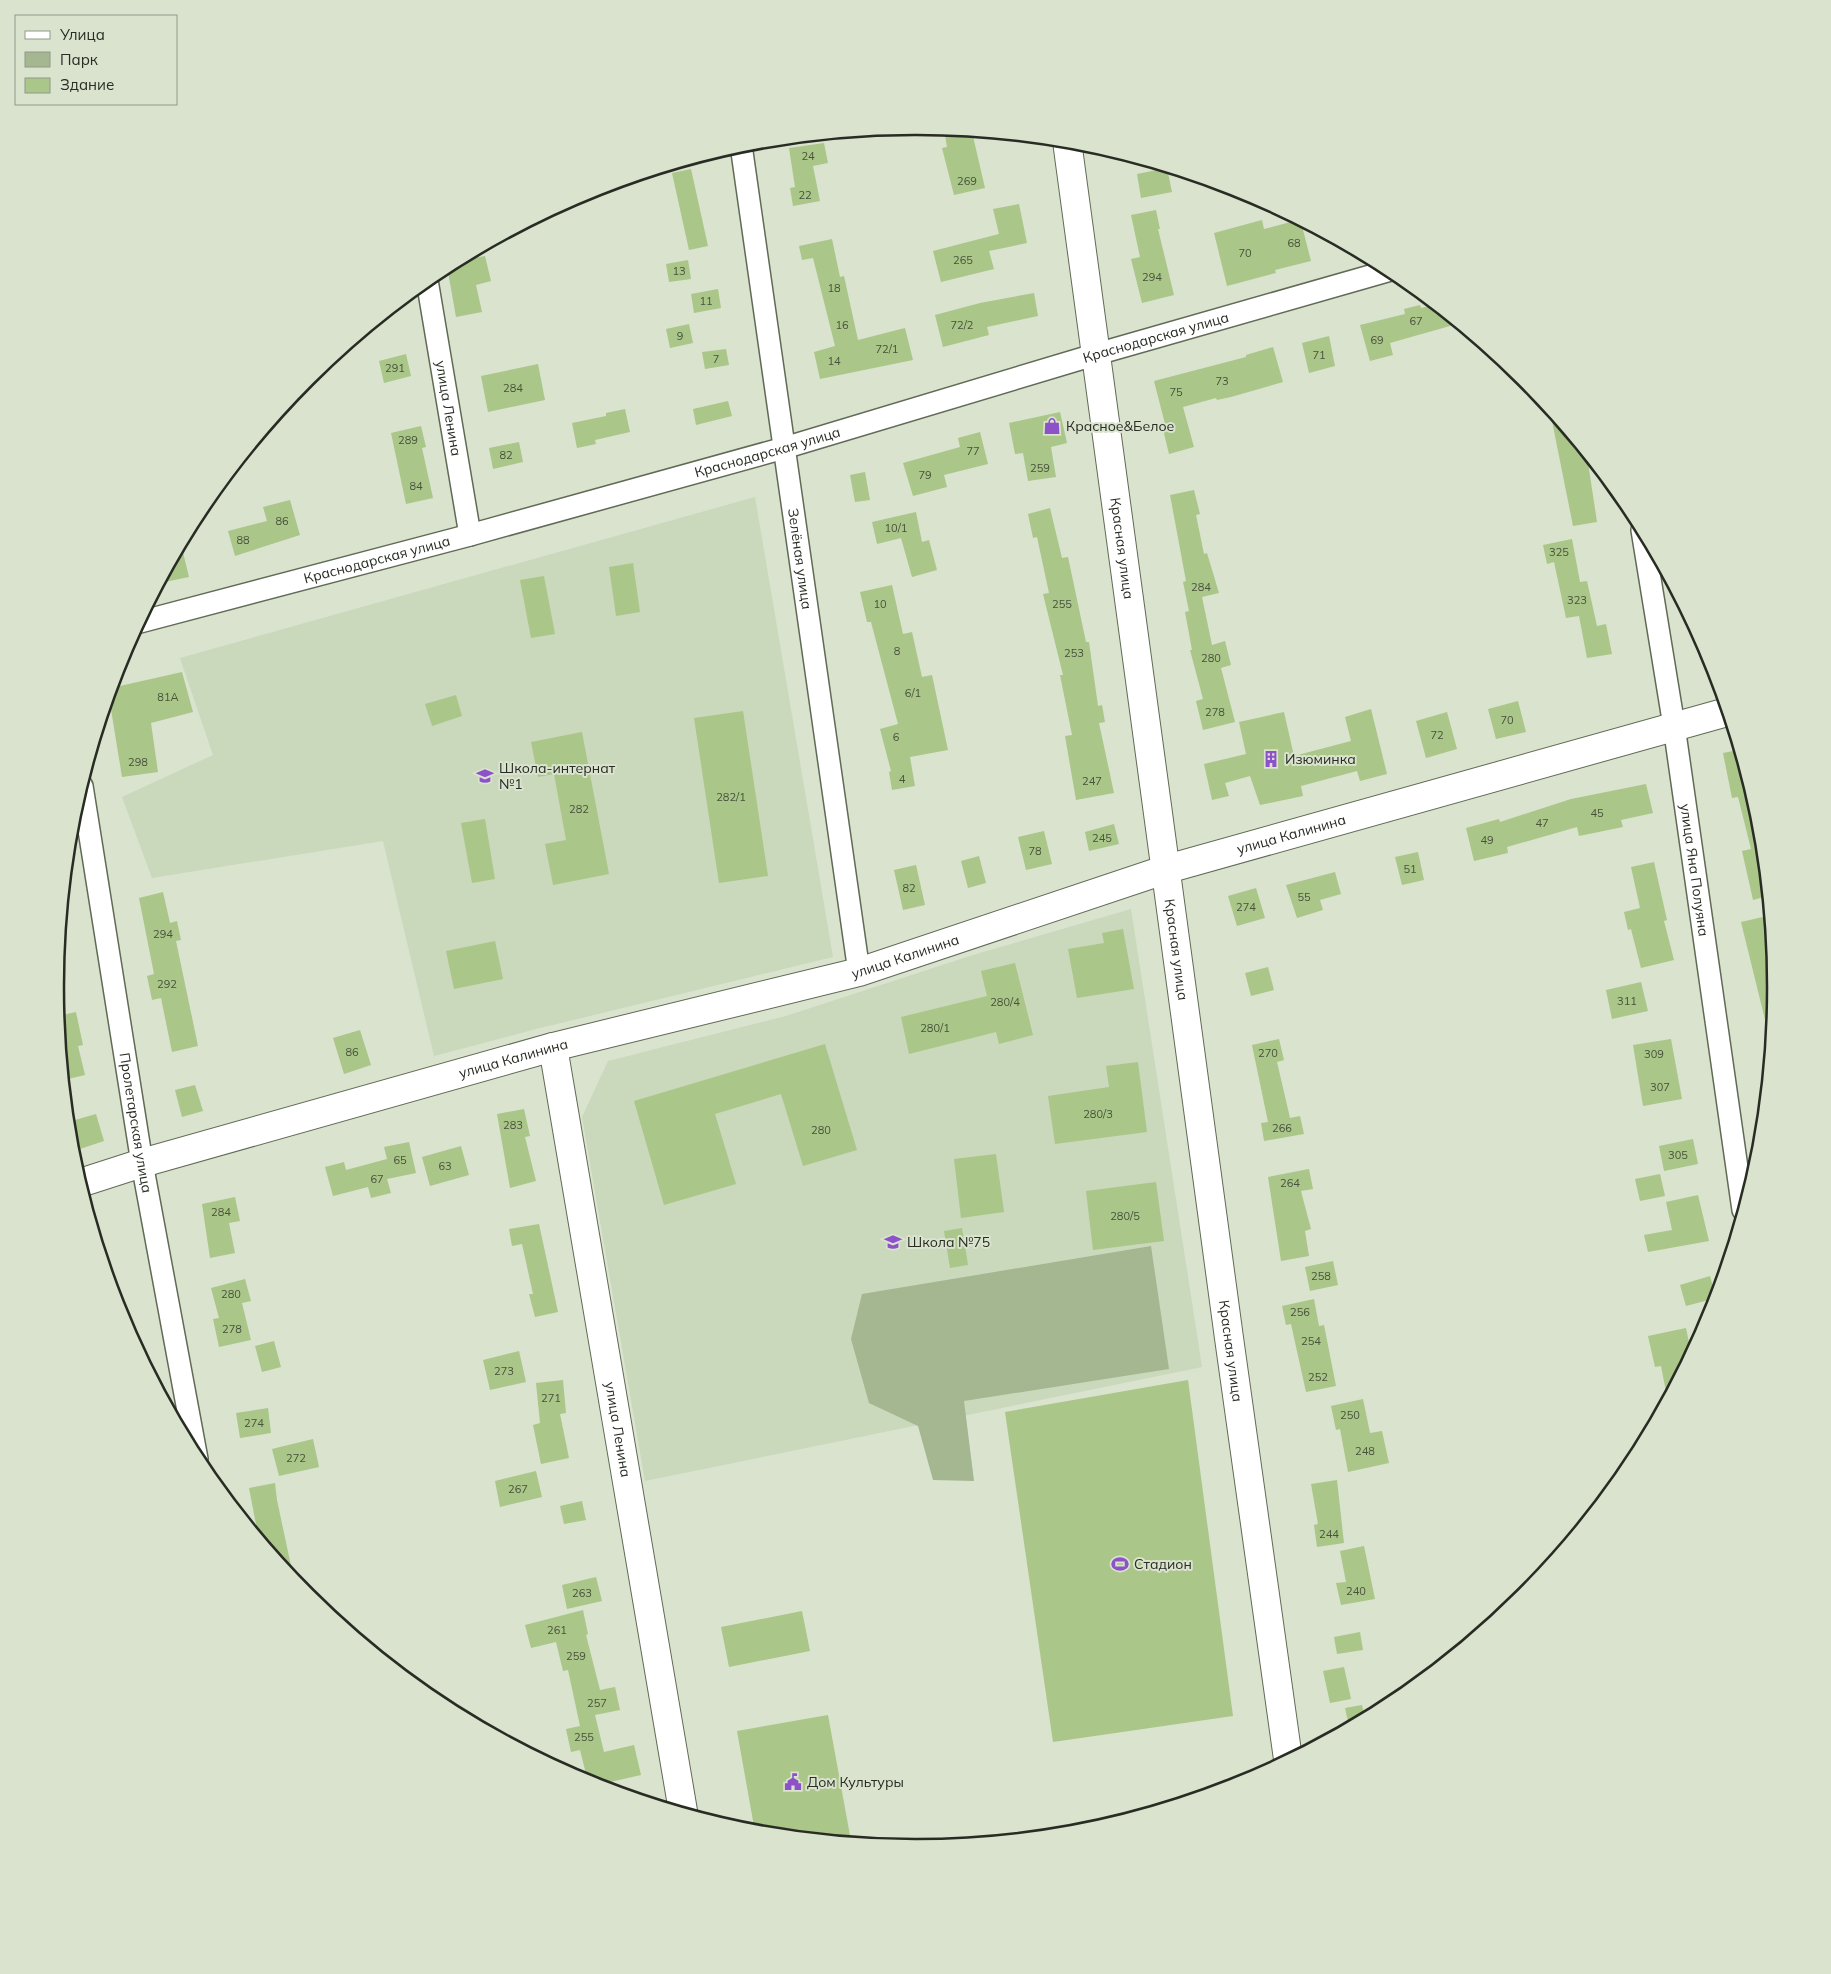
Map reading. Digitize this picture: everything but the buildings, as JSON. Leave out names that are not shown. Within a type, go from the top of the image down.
[{"type":"street","name":"Красная улица","points":[[1068,150],[1098,354],[1229,1338],[1287,1753]]},
{"type":"street","name":"Зелёная улица","points":[[742,154],[859,972]]},
{"type":"street","name":"Краснодарская улица","points":[[147,620],[470,535],[784,448],[1098,354],[1380,273]]},
{"type":"street","name":"улица Ленина","points":[[428,289],[470,535]]},
{"type":"street","name":"улица Яна Полуяна","points":[[1645,548],[1674,726],[1741,1195]]},
{"type":"street","name":"улица Калинина","points":[[87,1181],[142,1163],[553,1047],[859,972],[1167,869],[1722,713]]},
{"type":"street","name":"Пролетарская улица","points":[[85,802],[142,1163],[193,1437]]},
{"type":"street","name":"улица Ленина","points":[[553,1047],[682,1806]]},
{"type":"shaded area","name":"Школа-интернат №1","points":[[755,497],[833,957],[536,1029],[434,1056],[383,841],[152,878],[122,797],[213,755],[180,658]]},
{"type":"shaded area","name":"Школа №75","points":[[1131,909],[1202,1367],[645,1481],[582,1117],[608,1061],[786,1016],[973,955]]},
{"type":"green space","points":[[1151,1246],[1169,1369],[964,1401],[974,1481],[933,1480],[918,1426],[869,1403],[851,1339],[862,1294]]},
{"type":"place","name":"Красное&Белое","points":[[1052,426]]},
{"type":"place","name":"Изюминка","points":[[1271,759]]},
{"type":"place","name":"Школа-интернат №1","points":[[485,776]]},
{"type":"place","name":"Школа №75","points":[[893,1242]]},
{"type":"place","name":"Стадион","points":[[1120,1564]]},
{"type":"place","name":"Дом Культуры","points":[[793,1782]]}]
